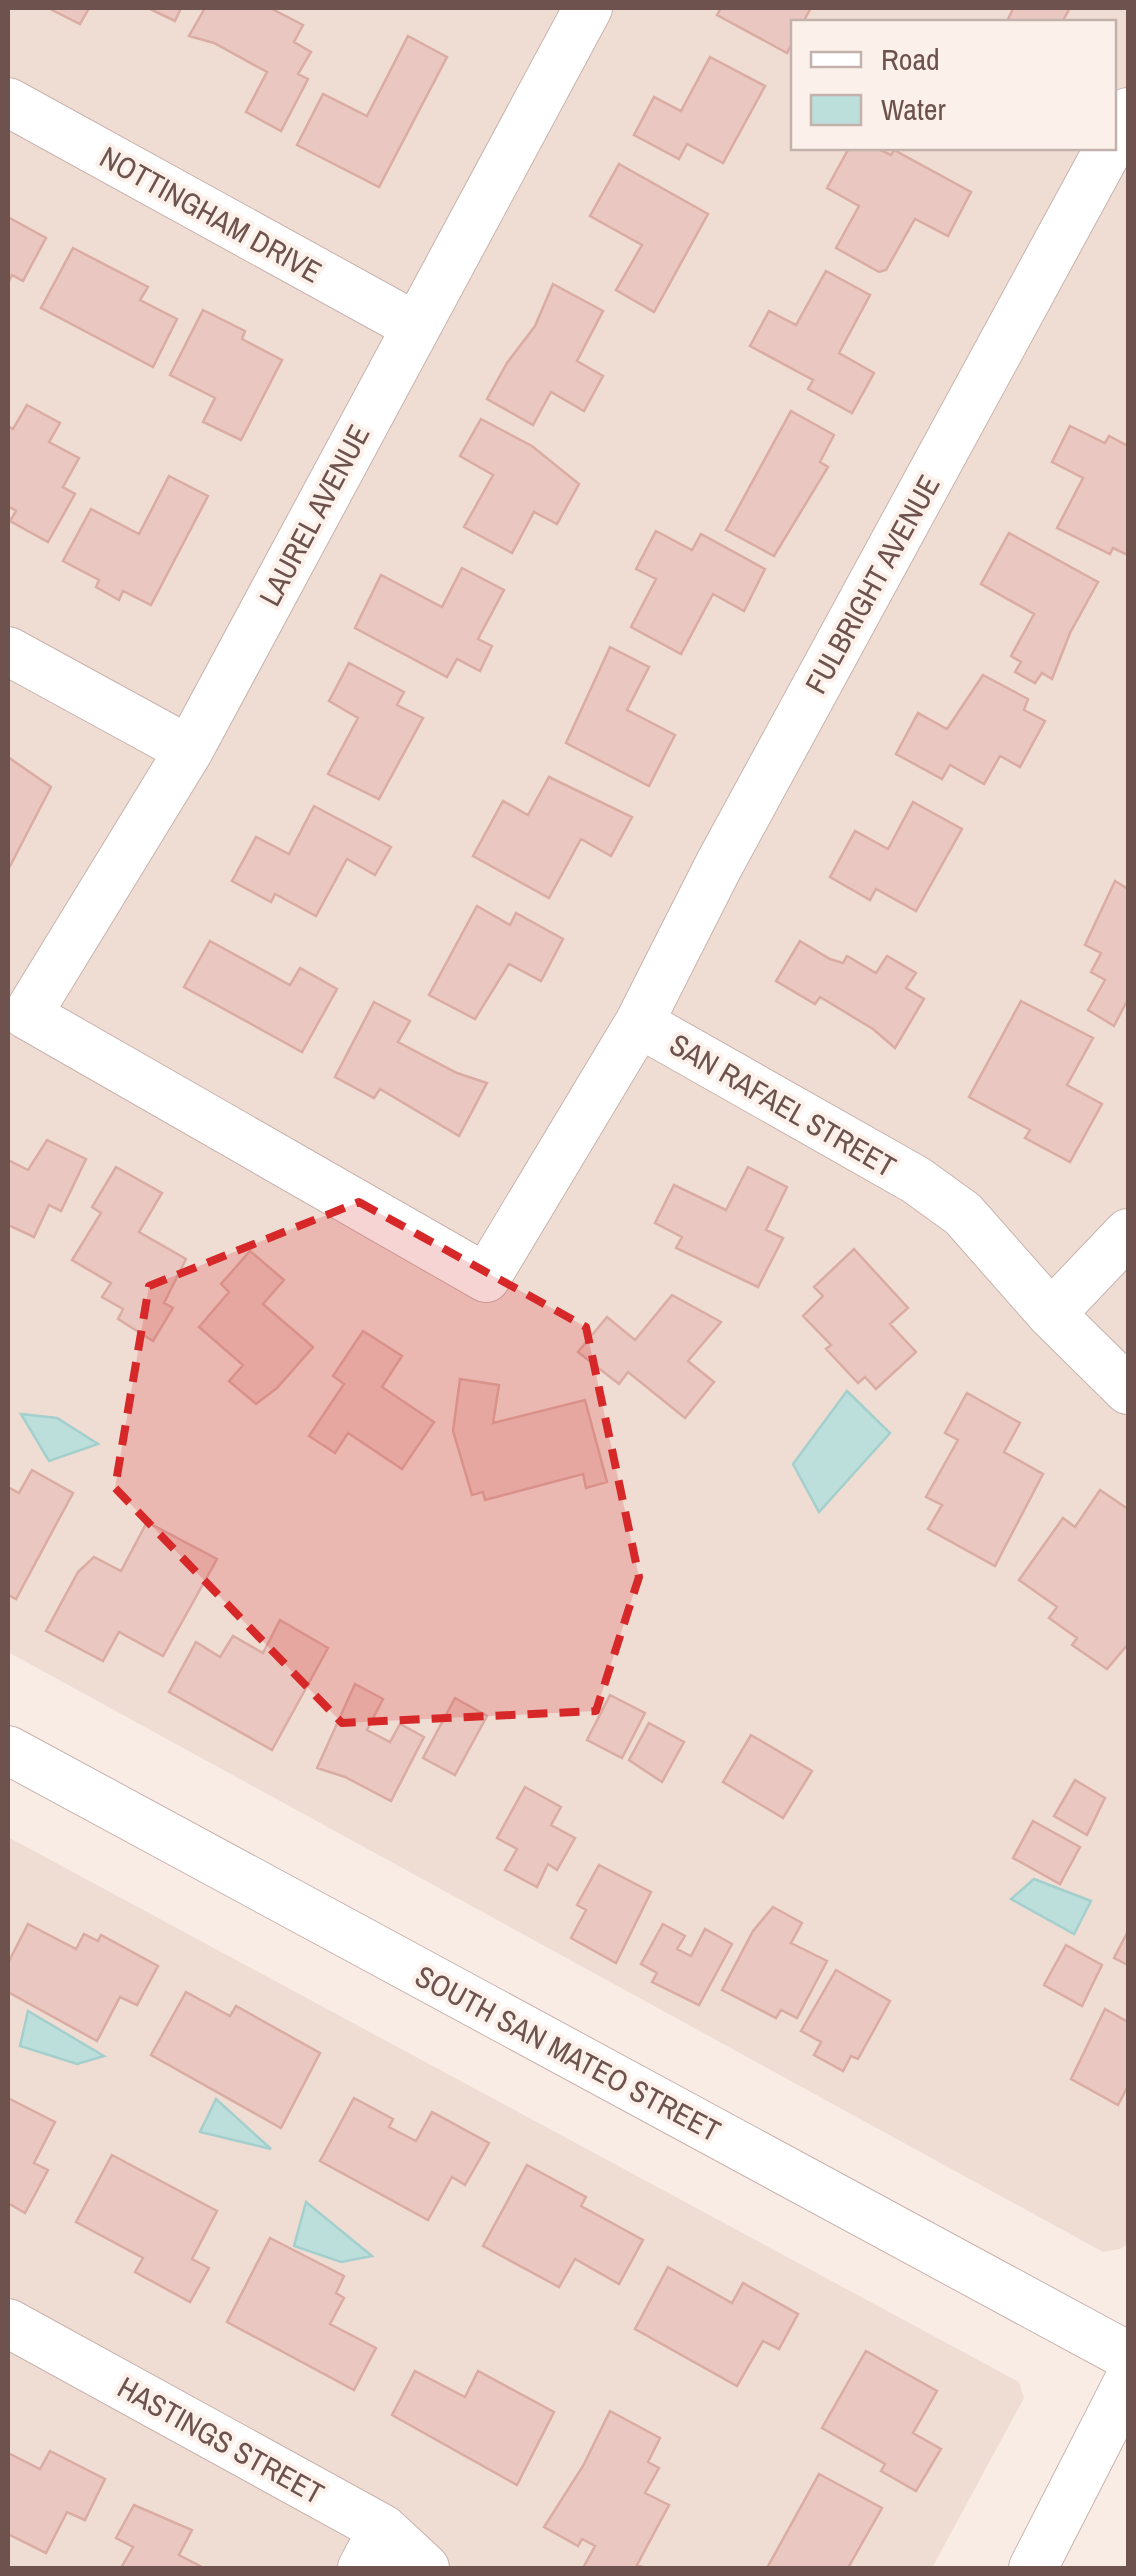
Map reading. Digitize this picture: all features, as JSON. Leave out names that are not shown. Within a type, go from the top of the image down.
[{"type":"street","name":"LAUREL AVENUE","points":[[27,1016],[189,750],[588,8]]},
{"type":"street","name":"NOTTINGHAM DRIVE","points":[[8,102],[415,326]]},
{"type":"street","points":[[1116,135],[1128,112]]},
{"type":"street","name":"FULBRIGHT AVENUE","points":[[639,1022],[719,866],[1108,150]]},
{"type":"street","points":[[8,651],[189,750]]},
{"type":"street","name":"SAN RAFAEL STREET","points":[[27,1016],[486,1278],[639,1022],[916,1180],[963,1214],[1052,1314],[1128,1390]]},
{"type":"street","points":[[1052,1314],[1128,1232]]},
{"type":"street","name":"SOUTH SAN MATEO STREET","points":[[8,1750],[1128,2356]]},
{"type":"street","name":"HASTINGS STREET","points":[[8,2323],[372,2549],[426,2568]]},
{"type":"street","points":[[1033,2568],[1128,2382]]},
{"type":"highlighted area","points":[[359,1202],[586,1327],[639,1577],[596,1711],[342,1723],[115,1488],[149,1286]]},
{"type":"shaded area","points":[[8,8],[1128,8],[1128,2243],[1103,2252],[8,1652]]},
{"type":"shaded area","points":[[8,1837],[1019,2382],[1024,2398],[932,2568],[8,2568]]},
{"type":"water","points":[[847,1391],[890,1433],[819,1512],[793,1464]]},
{"type":"water","points":[[21,1414],[57,1418],[98,1444],[49,1461]]},
{"type":"water","points":[[1034,1879],[1091,1901],[1074,1934],[1011,1899]]},
{"type":"water","points":[[28,2011],[104,2056],[77,2064],[20,2046]]},
{"type":"water","points":[[216,2099],[271,2149],[200,2132]]},
{"type":"water","points":[[306,2202],[372,2256],[341,2262],[294,2246]]},
{"type":"building","points":[[48,8],[89,8],[80,24]]},
{"type":"building","points":[[148,8],[181,8],[175,21]]},
{"type":"building","points":[[205,8],[270,8],[303,25],[294,42],[311,52],[298,74],[308,79],[281,131],[246,112],[267,72],[214,43],[189,36]]},
{"type":"building","points":[[721,8],[811,8],[804,20],[791,20],[791,46],[787,53],[717,15]]},
{"type":"building","points":[[1009,8],[1070,8],[1063,20],[1010,20],[1013,9]]},
{"type":"building","points":[[408,36],[447,57],[379,187],[297,145],[323,94],[367,116]]},
{"type":"building","points":[[710,57],[765,86],[723,163],[687,144],[679,159],[634,135],[654,97],[681,111]]},
{"type":"building","points":[[848,150],[880,150],[891,155],[894,150],[971,192],[948,236],[915,219],[886,270],[879,272],[836,248],[859,206],[827,188]]},
{"type":"building","points":[[619,164],[708,214],[654,312],[616,290],[642,245],[590,216]]},
{"type":"building","points":[[8,217],[46,238],[23,281],[12,275],[8,283]]},
{"type":"building","points":[[73,248],[148,287],[140,300],[177,319],[153,367],[41,308]]},
{"type":"building","points":[[826,271],[870,295],[839,353],[874,373],[852,413],[808,389],[813,380],[750,346],[769,311],[796,325]]},
{"type":"building","points":[[553,284],[603,311],[577,361],[603,376],[584,411],[551,392],[533,425],[487,399],[507,363],[535,326]]},
{"type":"building","points":[[203,310],[245,331],[242,339],[282,360],[241,440],[203,422],[215,398],[170,375]]},
{"type":"building","points":[[27,405],[60,423],[49,442],[79,458],[63,487],[75,494],[48,542],[10,521],[16,511],[8,506],[8,426],[13,429]]},
{"type":"building","points":[[791,411],[834,435],[820,462],[828,467],[774,556],[726,530]]},
{"type":"building","points":[[481,419],[532,446],[579,484],[557,524],[534,512],[512,553],[464,527],[493,475],[460,456]]},
{"type":"building","points":[[1070,426],[1105,443],[1109,436],[1128,446],[1128,555],[1113,548],[1110,554],[1057,528],[1083,478],[1052,462]]},
{"type":"building","points":[[169,476],[208,496],[151,605],[123,591],[119,600],[96,587],[99,580],[63,561],[91,509],[139,534]]},
{"type":"building","points":[[656,531],[692,550],[701,534],[765,569],[744,611],[713,594],[681,654],[631,627],[656,579],[636,569]]},
{"type":"building","points":[[1009,533],[1098,582],[1070,633],[1052,679],[1042,673],[1035,683],[1015,672],[1021,662],[1011,656],[1034,614],[981,584]]},
{"type":"building","points":[[462,568],[504,590],[478,639],[492,646],[480,671],[457,659],[447,677],[355,628],[381,575],[442,607]]},
{"type":"building","points":[[610,647],[649,667],[627,710],[675,735],[649,786],[566,743]]},
{"type":"building","points":[[349,663],[404,692],[397,705],[423,718],[379,799],[328,774],[358,718],[329,701]]},
{"type":"building","points":[[983,675],[1028,699],[1024,710],[1045,721],[1020,767],[1000,756],[984,784],[950,765],[942,779],[896,754],[918,713],[947,729]]},
{"type":"building","points":[[8,757],[51,787],[8,870]]},
{"type":"building","points":[[549,777],[632,817],[611,856],[581,839],[549,898],[473,856],[503,801],[528,815]]},
{"type":"building","points":[[913,802],[962,829],[916,911],[876,889],[870,900],[830,877],[855,831],[888,849]]},
{"type":"building","points":[[314,806],[391,847],[375,875],[347,859],[316,916],[275,894],[271,902],[232,881],[256,837],[289,854]]},
{"type":"building","points":[[1115,881],[1128,889],[1128,999],[1114,1026],[1088,1010],[1105,980],[1091,972],[1101,953],[1085,945]]},
{"type":"building","points":[[477,906],[510,925],[516,913],[563,939],[541,981],[509,964],[475,1019],[429,995]]},
{"type":"building","points":[[210,941],[290,985],[300,968],[337,989],[302,1052],[184,987]]},
{"type":"building","points":[[800,941],[830,959],[843,963],[847,956],[876,973],[887,956],[916,973],[906,988],[924,999],[895,1048],[873,1029],[820,997],[815,1004],[776,981]]},
{"type":"building","points":[[1021,1001],[1093,1038],[1067,1085],[1102,1104],[1070,1162],[1025,1138],[1030,1130],[969,1097]]},
{"type":"building","points":[[374,1002],[410,1021],[398,1042],[457,1073],[487,1083],[459,1136],[380,1089],[374,1098],[335,1077]]},
{"type":"building","points":[[47,1140],[86,1159],[61,1211],[49,1205],[34,1237],[8,1225],[8,1160],[28,1170]]},
{"type":"building","points":[[116,1167],[162,1193],[139,1232],[186,1259],[164,1303],[173,1308],[153,1341],[118,1319],[123,1309],[102,1297],[111,1283],[72,1260],[101,1213],[92,1207]]},
{"type":"building","points":[[748,1167],[787,1187],[766,1230],[783,1238],[758,1287],[676,1248],[682,1237],[655,1223],[674,1185],[726,1210]]},
{"type":"building","points":[[854,1249],[908,1308],[890,1324],[916,1352],[876,1389],[865,1377],[858,1383],[826,1349],[831,1345],[803,1316],[823,1296],[814,1287]]},
{"type":"building","points":[[250,1251],[284,1280],[263,1304],[313,1347],[277,1388],[256,1404],[229,1381],[243,1365],[199,1327],[229,1292],[221,1284]]},
{"type":"building","points":[[672,1295],[721,1322],[688,1361],[714,1382],[685,1418],[628,1372],[619,1384],[578,1352],[607,1317],[635,1340]]},
{"type":"building","points":[[363,1331],[402,1356],[382,1387],[434,1422],[402,1469],[348,1433],[335,1453],[309,1436],[344,1384],[333,1376]]},
{"type":"building","points":[[460,1379],[499,1385],[493,1423],[585,1400],[607,1482],[586,1488],[583,1474],[485,1500],[483,1492],[472,1495],[453,1431]]},
{"type":"building","points":[[967,1393],[1020,1423],[1004,1452],[1043,1474],[995,1566],[928,1529],[942,1505],[926,1497],[958,1440],[945,1433]]},
{"type":"building","points":[[32,1470],[73,1493],[16,1599],[8,1595],[8,1487],[19,1493]]},
{"type":"building","points":[[1100,1490],[1128,1509],[1128,1644],[1107,1669],[1072,1645],[1077,1638],[1049,1618],[1057,1607],[1019,1580],[1063,1518],[1075,1527]]},
{"type":"building","points":[[147,1522],[217,1559],[163,1656],[119,1632],[103,1661],[46,1631],[78,1572],[94,1557],[121,1571]]},
{"type":"building","points":[[280,1620],[328,1648],[272,1750],[169,1692],[196,1642],[220,1657],[233,1636],[263,1653]]},
{"type":"building","points":[[355,1684],[383,1699],[367,1730],[390,1742],[400,1724],[424,1737],[391,1801],[345,1777],[317,1768]]},
{"type":"building","points":[[610,1695],[645,1713],[622,1758],[587,1740]]},
{"type":"building","points":[[455,1698],[487,1716],[455,1775],[423,1758]]},
{"type":"building","points":[[649,1723],[684,1742],[662,1782],[629,1760]]},
{"type":"building","points":[[751,1735],[812,1771],[783,1818],[723,1782]]},
{"type":"building","points":[[1075,1780],[1105,1798],[1087,1835],[1054,1816]]},
{"type":"building","points":[[525,1787],[561,1807],[551,1825],[575,1838],[557,1870],[548,1864],[537,1887],[505,1870],[517,1849],[497,1838]]},
{"type":"building","points":[[1033,1821],[1080,1847],[1060,1884],[1013,1858]]},
{"type":"building","points":[[599,1865],[651,1892],[616,1963],[571,1938],[586,1910],[577,1905]]},
{"type":"building","points":[[773,1907],[802,1923],[791,1943],[827,1961],[797,2018],[781,2010],[776,2018],[722,1990],[753,1931]]},
{"type":"building","points":[[28,1924],[76,1949],[84,1934],[98,1941],[101,1935],[158,1966],[137,2005],[120,1997],[97,2041],[8,1992],[8,1963]]},
{"type":"building","points":[[663,1924],[685,1936],[677,1949],[691,1956],[705,1929],[732,1944],[699,2005],[652,1982],[657,1973],[641,1964]]},
{"type":"building","points":[[1128,1931],[1128,1965],[1114,1958]]},
{"type":"building","points":[[1066,1945],[1102,1965],[1082,2006],[1044,1985]]},
{"type":"building","points":[[836,1970],[890,2001],[858,2059],[851,2056],[843,2071],[814,2055],[821,2042],[801,2031]]},
{"type":"building","points":[[186,1992],[230,2016],[236,2006],[320,2053],[281,2128],[151,2055]]},
{"type":"building","points":[[1105,2009],[1128,2022],[1128,2086],[1118,2105],[1071,2079]]},
{"type":"building","points":[[8,2098],[55,2122],[34,2163],[48,2170],[25,2213],[8,2203]]},
{"type":"building","points":[[354,2098],[393,2119],[389,2127],[416,2141],[432,2112],[489,2143],[465,2185],[452,2177],[428,2220],[320,2161]]},
{"type":"building","points":[[112,2155],[217,2211],[192,2259],[209,2268],[190,2302],[135,2272],[143,2258],[76,2222]]},
{"type":"building","points":[[527,2165],[586,2197],[581,2206],[643,2240],[619,2284],[575,2259],[559,2287],[483,2246]]},
{"type":"building","points":[[270,2238],[344,2276],[336,2293],[344,2298],[330,2324],[376,2348],[354,2390],[227,2322]]},
{"type":"building","points":[[668,2267],[732,2303],[743,2283],[798,2314],[779,2349],[763,2341],[737,2386],[635,2329]]},
{"type":"building","points":[[866,2351],[937,2391],[913,2433],[941,2449],[916,2491],[881,2471],[885,2464],[822,2428]]},
{"type":"building","points":[[415,2371],[465,2397],[478,2371],[554,2412],[517,2485],[392,2415]]},
{"type":"building","points":[[610,2411],[660,2438],[648,2462],[659,2468],[645,2493],[669,2505],[637,2565],[645,2568],[583,2568],[595,2546],[582,2539],[578,2546],[544,2527],[583,2466]]},
{"type":"building","points":[[50,2451],[105,2479],[85,2520],[67,2512],[46,2553],[8,2534],[8,2453],[40,2469]]},
{"type":"building","points":[[819,2474],[882,2508],[848,2568],[767,2568]]},
{"type":"building","points":[[134,2505],[192,2530],[179,2555],[204,2568],[121,2568],[133,2547],[116,2538]]}]
